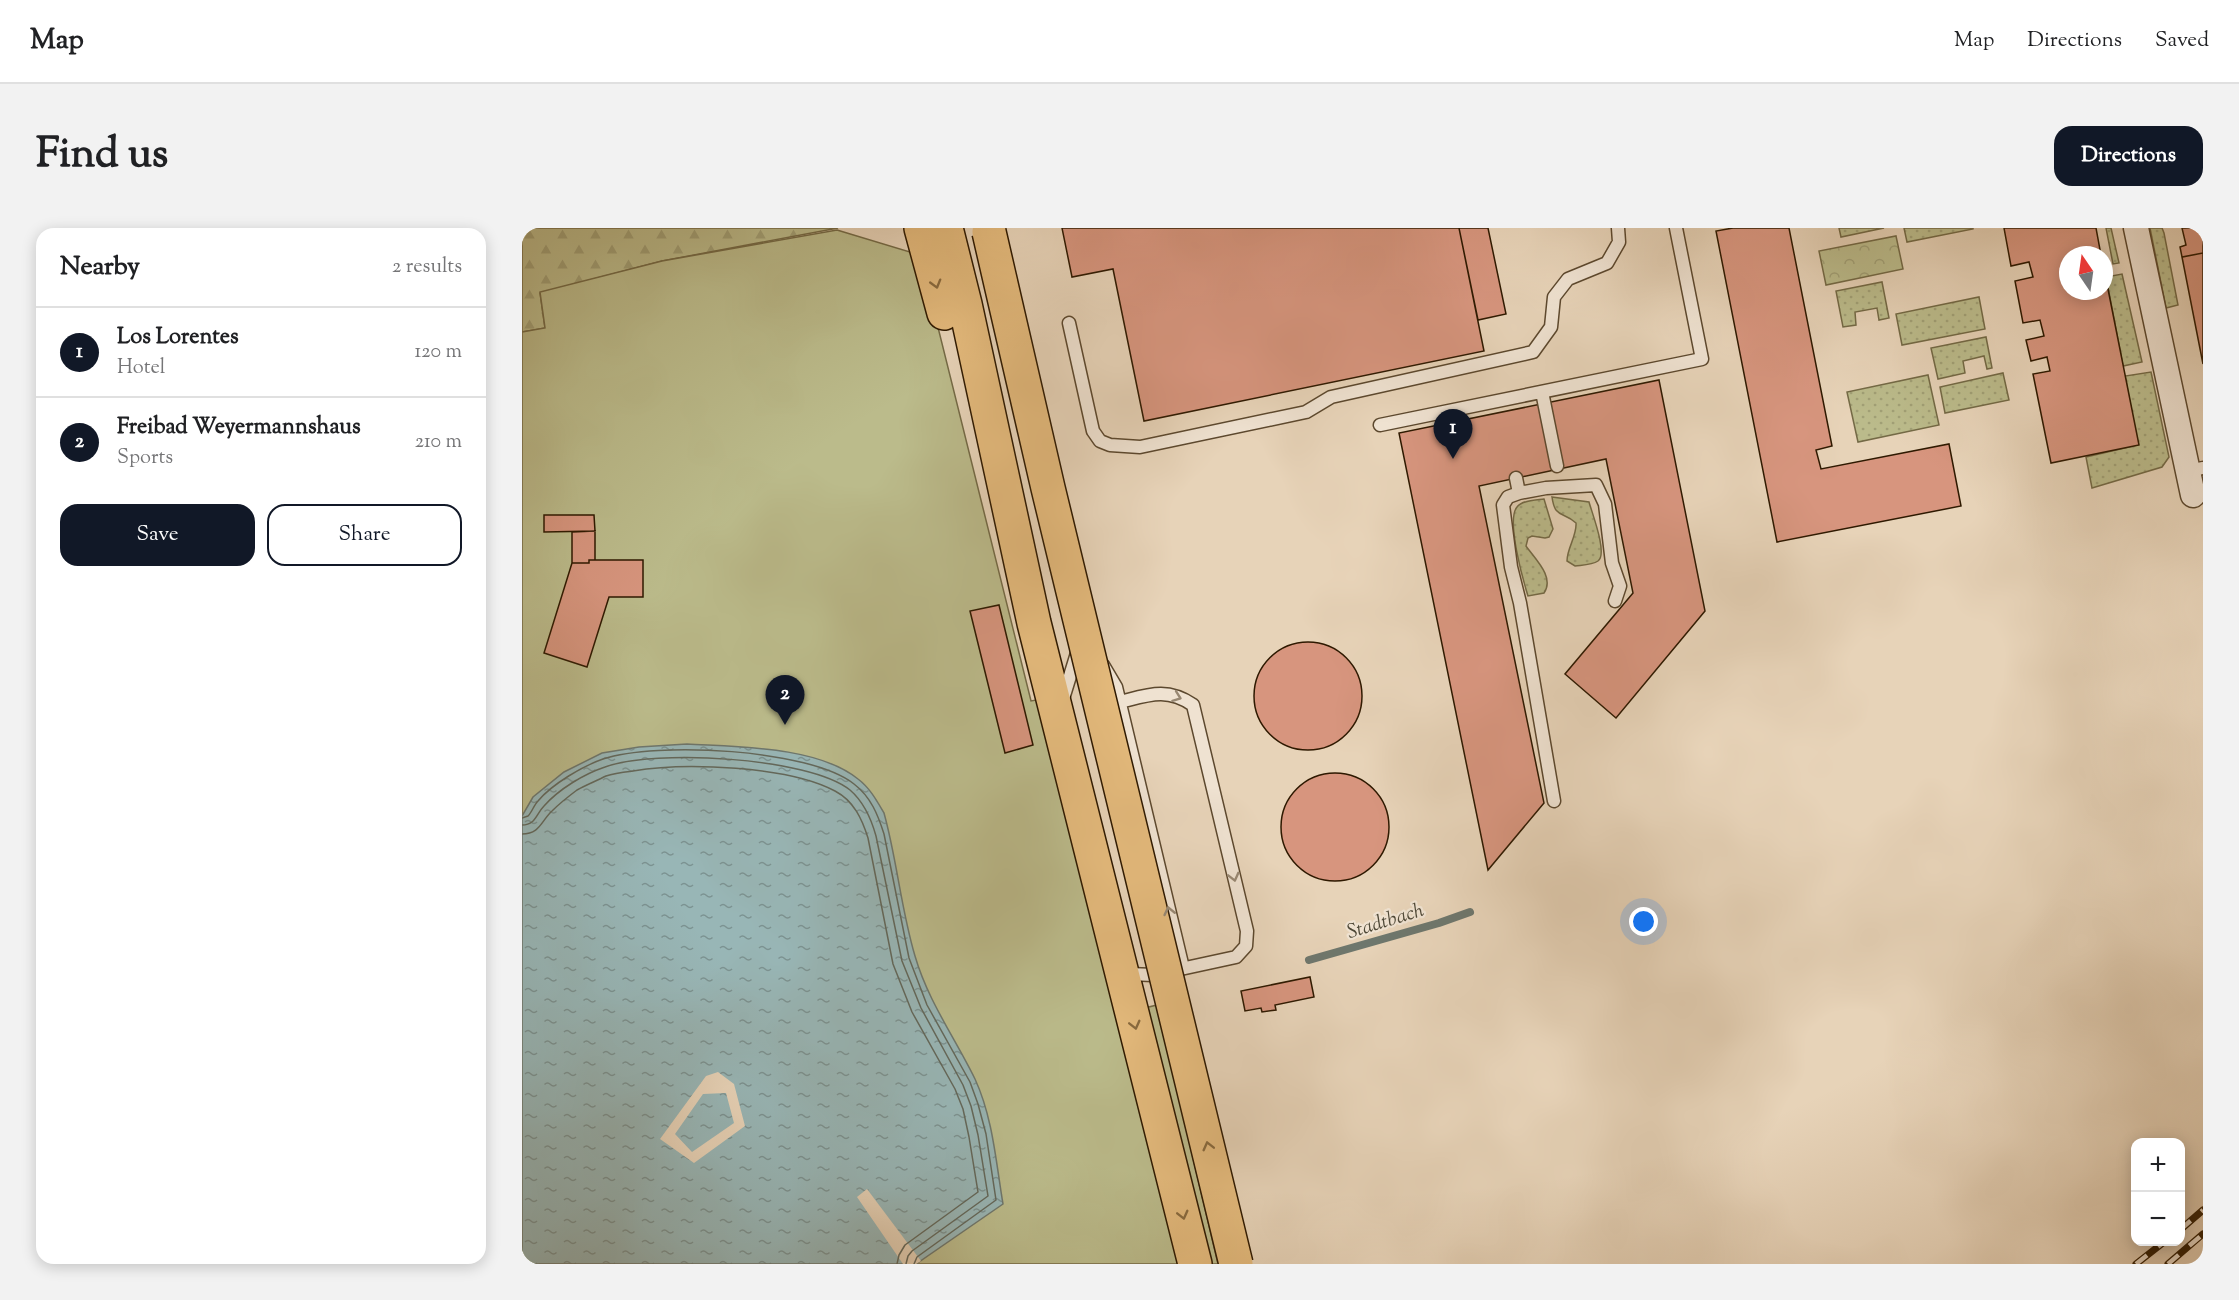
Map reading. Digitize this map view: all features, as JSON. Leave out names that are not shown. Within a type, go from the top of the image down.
[{"type":"highway","points":[[921,228],[952,340],[988,493],[1034,622]]},
{"type":"highway","points":[[946,228],[965,304],[1034,622],[1195,1264]]},
{"type":"highway","points":[[988,229],[1236,1264]]},
{"type":"street","points":[[2136,228],[2196,470],[2193,495]]},
{"type":"lane","points":[[1069,323],[1093,431],[1100,441],[1110,445],[1140,447],[1305,412],[1331,397],[1533,352],[1551,327],[1554,297],[1568,279],[1607,263],[1619,242],[1618,228]]},
{"type":"lane","points":[[1380,425],[1502,406],[1542,392],[1702,359],[1676,228]]},
{"type":"lane","points":[[996,318],[1027,442],[1046,495],[1084,633],[1116,687],[1183,968]]},
{"type":"lane","points":[[1542,392],[1557,466]]},
{"type":"lane","points":[[1516,478],[1519,493]]},
{"type":"lane","points":[[1554,801],[1520,603],[1510,567],[1503,505],[1508,497],[1546,488],[1596,485],[1605,504],[1612,563],[1620,586],[1615,601]]},
{"type":"lane","points":[[1084,633],[1061,705],[1123,965],[1130,974],[1143,976],[1236,957],[1246,946],[1247,931],[1193,705],[1169,693],[1120,702]]},
{"type":"green space","points":[[522,228],[838,228],[662,261],[540,293],[545,328],[522,332]]},
{"type":"green space","points":[[1839,228],[1884,228],[1841,237]]},
{"type":"green space","points":[[1904,228],[1973,228],[1973,229],[1907,242]]},
{"type":"green space","points":[[2106,228],[2111,228],[2119,263],[2113,264],[2113,246],[2110,246]]},
{"type":"green space","points":[[2150,228],[2162,228],[2164,233],[2178,305],[2166,308]]},
{"type":"green space","points":[[837,230],[920,255],[1031,701],[1042,699],[1120,1014],[1157,1005],[1218,1264],[522,1264],[522,332],[545,328],[540,292],[662,261]]},
{"type":"green space","points":[[1896,236],[1903,269],[1826,285],[1819,251]]},
{"type":"green space","points":[[2122,274],[2142,362],[2123,366],[2110,300],[2113,300],[2113,276]]},
{"type":"green space","points":[[1882,282],[1889,318],[1879,320],[1877,308],[1855,312],[1856,325],[1843,327],[1836,291]]},
{"type":"green space","points":[[1979,297],[1985,329],[1902,345],[1896,314]]},
{"type":"green space","points":[[1986,337],[1992,368],[1987,369],[1984,356],[1963,361],[1965,373],[1938,379],[1931,348]]},
{"type":"green space","points":[[2151,372],[2169,457],[2162,467],[2092,488],[2086,457],[2138,445],[2125,376]]},
{"type":"green space","points":[[2003,373],[2009,400],[1945,413],[1940,387]]},
{"type":"green space","points":[[1928,375],[1939,425],[1858,442],[1847,392]]},
{"type":"green space","points":[[1552,497],[1589,502],[1600,542],[1601,557],[1598,561],[1575,566],[1567,561],[1576,523],[1557,512]]},
{"type":"green space","points":[[1544,499],[1553,529],[1549,537],[1532,536],[1528,538],[1526,546],[1546,575],[1547,587],[1544,593],[1528,596],[1516,550],[1514,514],[1522,503]]},
{"type":"water","points":[[687,744],[776,750],[821,760],[841,768],[858,779],[873,795],[884,813],[906,920],[920,973],[981,1094],[993,1141],[1003,1204],[916,1264],[522,1264],[522,816],[533,797],[564,772],[602,753],[639,747]]},
{"type":"pier","points":[[718,1072],[734,1084],[745,1126],[694,1163],[660,1139],[706,1076]],"holes":[[[726,1093],[734,1123],[692,1152],[675,1134],[703,1094]]]},
{"type":"pier","points":[[867,1189],[921,1261],[916,1264],[903,1264],[857,1197]]},
{"type":"building","points":[[1062,228],[1459,228],[1484,351],[1144,421],[1113,269],[1072,277]]},
{"type":"building","points":[[1459,228],[1488,228],[1506,314],[1478,320]]},
{"type":"building","points":[[1733,228],[1789,228],[1832,446],[1816,450],[1821,469],[1949,444],[1961,506],[1777,542],[1716,231]]},
{"type":"building","points":[[2004,228],[2096,228],[2099,246],[2059,246],[2059,300],[2110,300],[2139,445],[2051,463],[2033,374],[2050,371],[2047,357],[2031,361],[2026,340],[2044,336],[2040,320],[2023,323],[2015,281],[2033,277],[2029,262],[2011,266]]},
{"type":"building","points":[[2182,228],[2203,228],[2203,253],[2182,257],[2180,247],[2186,245]]},
{"type":"building","points":[[2203,253],[2203,364],[2182,257]]},
{"type":"building","points":[[1659,380],[1705,611],[1616,718],[1565,674],[1633,593],[1606,459],[1479,486],[1544,803],[1488,870],[1399,433]]},
{"type":"building","points":[[544,515],[594,515],[595,531],[544,532]]},
{"type":"building","points":[[595,531],[595,560],[589,560],[589,563],[572,563],[572,532]]},
{"type":"building","points":[[589,560],[643,560],[643,597],[609,597],[587,667],[544,653],[572,563],[589,563]]},
{"type":"building","points":[[999,605],[1033,745],[1005,753],[970,611]]},
{"type":"building","points":[[1308,642],[1329,646],[1346,658],[1358,675],[1362,696],[1358,717],[1346,734],[1329,746],[1308,750],[1287,746],[1270,734],[1258,717],[1254,696],[1258,675],[1270,658],[1287,646]]},
{"type":"building","points":[[1335,773],[1356,777],[1373,789],[1385,806],[1389,827],[1385,848],[1373,865],[1356,877],[1335,881],[1314,877],[1297,865],[1285,848],[1281,827],[1285,806],[1297,789],[1314,777]]},
{"type":"building","points":[[1310,977],[1314,997],[1275,1005],[1276,1010],[1262,1012],[1261,1008],[1245,1011],[1241,991]]},
{"type":"waterway","name":"Stadtbach","points":[[1309,960],[1470,912]]},
{"type":"railway","points":[[2185,1226],[2203,1210]]},
{"type":"railway","points":[[2168,1264],[2203,1234]]},
{"type":"railway","points":[[2136,1264],[2159,1246]]},
{"type":"place","name":"Los Lorentes","points":[[1453,459]]},
{"type":"place","name":"Freibad Weyermannshaus","points":[[785,725]]}]
